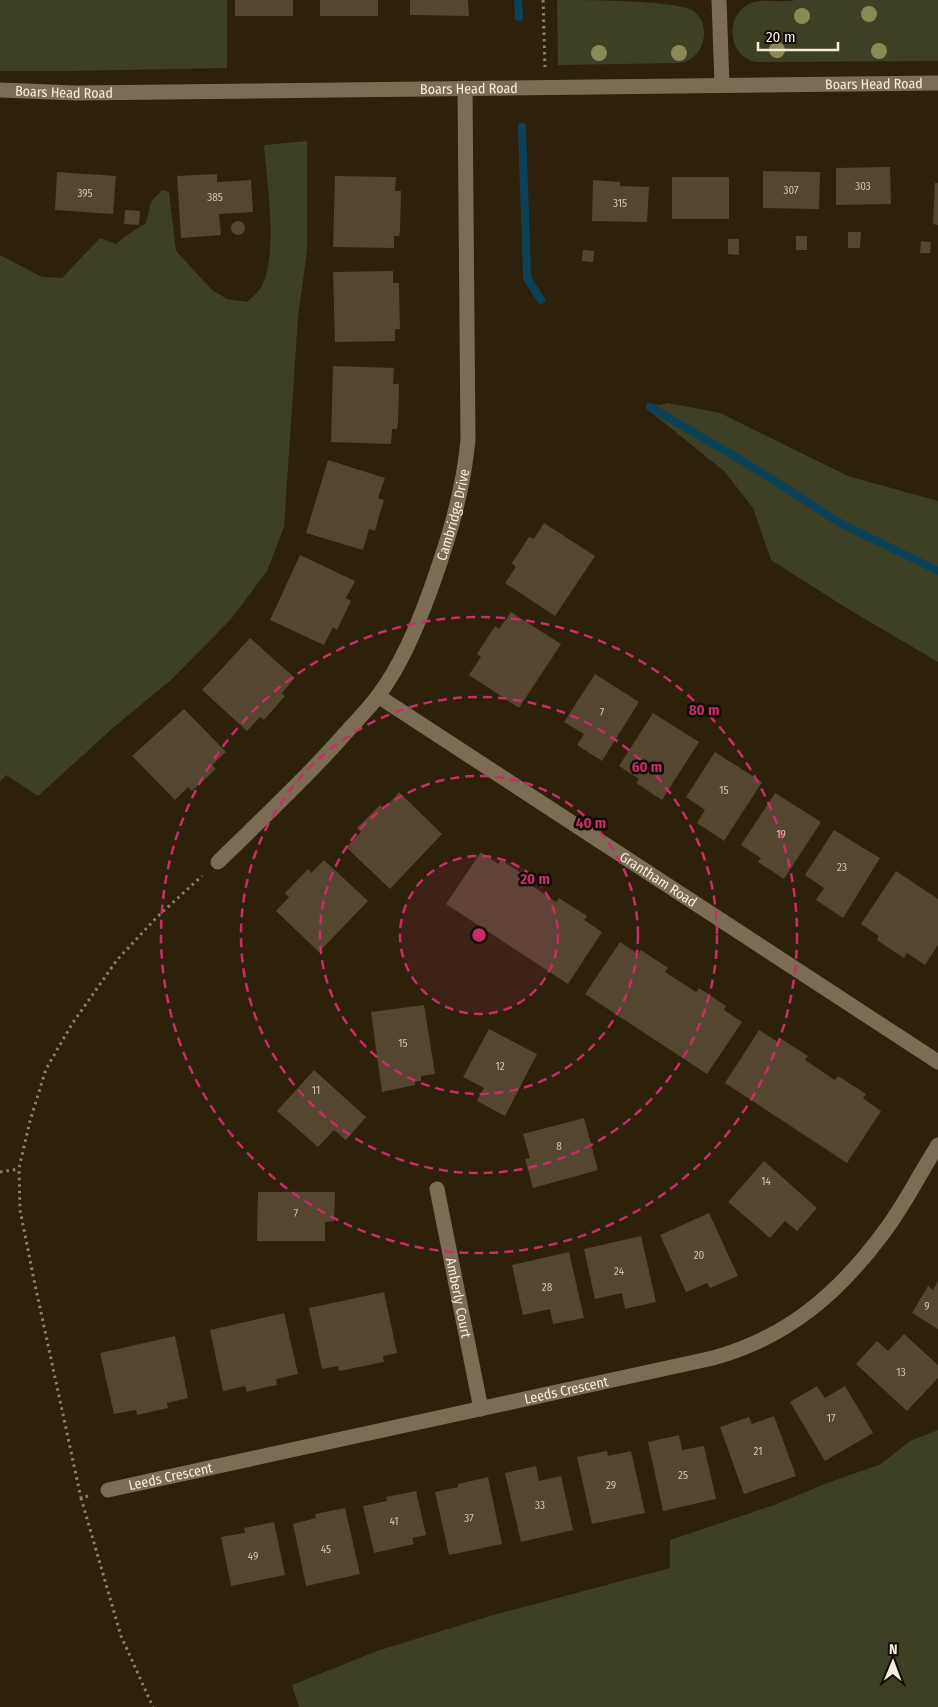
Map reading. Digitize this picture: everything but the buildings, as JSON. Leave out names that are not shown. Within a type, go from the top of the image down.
[{"type":"street","points":[[719,0],[722,86]]},
{"type":"street","name":"Boars Head Road","points":[[0,90],[76,93],[938,84]]},
{"type":"street","name":"Cambridge Drive","points":[[218,862],[329,752],[378,696],[401,660],[441,561],[459,501],[465,471],[468,440],[465,88]]},
{"type":"street","name":"Grantham Road","points":[[378,696],[938,1062]]},
{"type":"street","name":"Leeds Crescent","points":[[108,1490],[713,1358],[769,1338],[818,1304],[855,1269],[885,1231],[938,1145]]},
{"type":"street","name":"Amberly Court","points":[[437,1189],[481,1408]]},
{"type":"path","points":[[544,0],[545,88]]},
{"type":"path","points":[[152,1707],[121,1636],[81,1498],[22,1218],[19,1168],[30,1120],[46,1069],[72,1024],[117,960],[157,917],[218,862]]},
{"type":"path","points":[[0,1172],[19,1168]]},
{"type":"path","points":[[81,1498],[108,1490]]},
{"type":"green space","points":[[0,0],[227,0],[227,68],[0,71]]},
{"type":"green space","points":[[557,0],[627,1],[665,4],[692,10],[699,16],[702,24],[703,40],[695,55],[689,60],[680,63],[558,65]]},
{"type":"green space","points":[[938,0],[938,61],[755,62],[742,55],[735,46],[733,35],[734,21],[741,10],[759,1]]},
{"type":"green space","points":[[307,141],[307,251],[298,317],[284,527],[267,571],[231,619],[171,680],[114,727],[38,796],[6,775],[0,782],[0,255],[42,277],[62,278],[100,238],[116,244],[146,223],[151,202],[162,190],[169,192],[176,251],[212,290],[227,299],[247,302],[263,284],[270,252],[270,216],[264,145]]},
{"type":"green space","points":[[668,403],[720,413],[848,476],[938,501],[938,662],[848,609],[771,560],[753,508],[724,471],[647,409],[653,404]]},
{"type":"green space","points":[[938,1430],[938,1707],[299,1707],[292,1685],[377,1651],[490,1616],[670,1568],[670,1540],[774,1505],[881,1464],[910,1441]]},
{"type":"waterway","points":[[518,0],[519,17]]},
{"type":"waterway","points":[[522,127],[527,278],[541,300]]},
{"type":"waterway","points":[[650,407],[741,460],[842,524],[938,571]]}]
